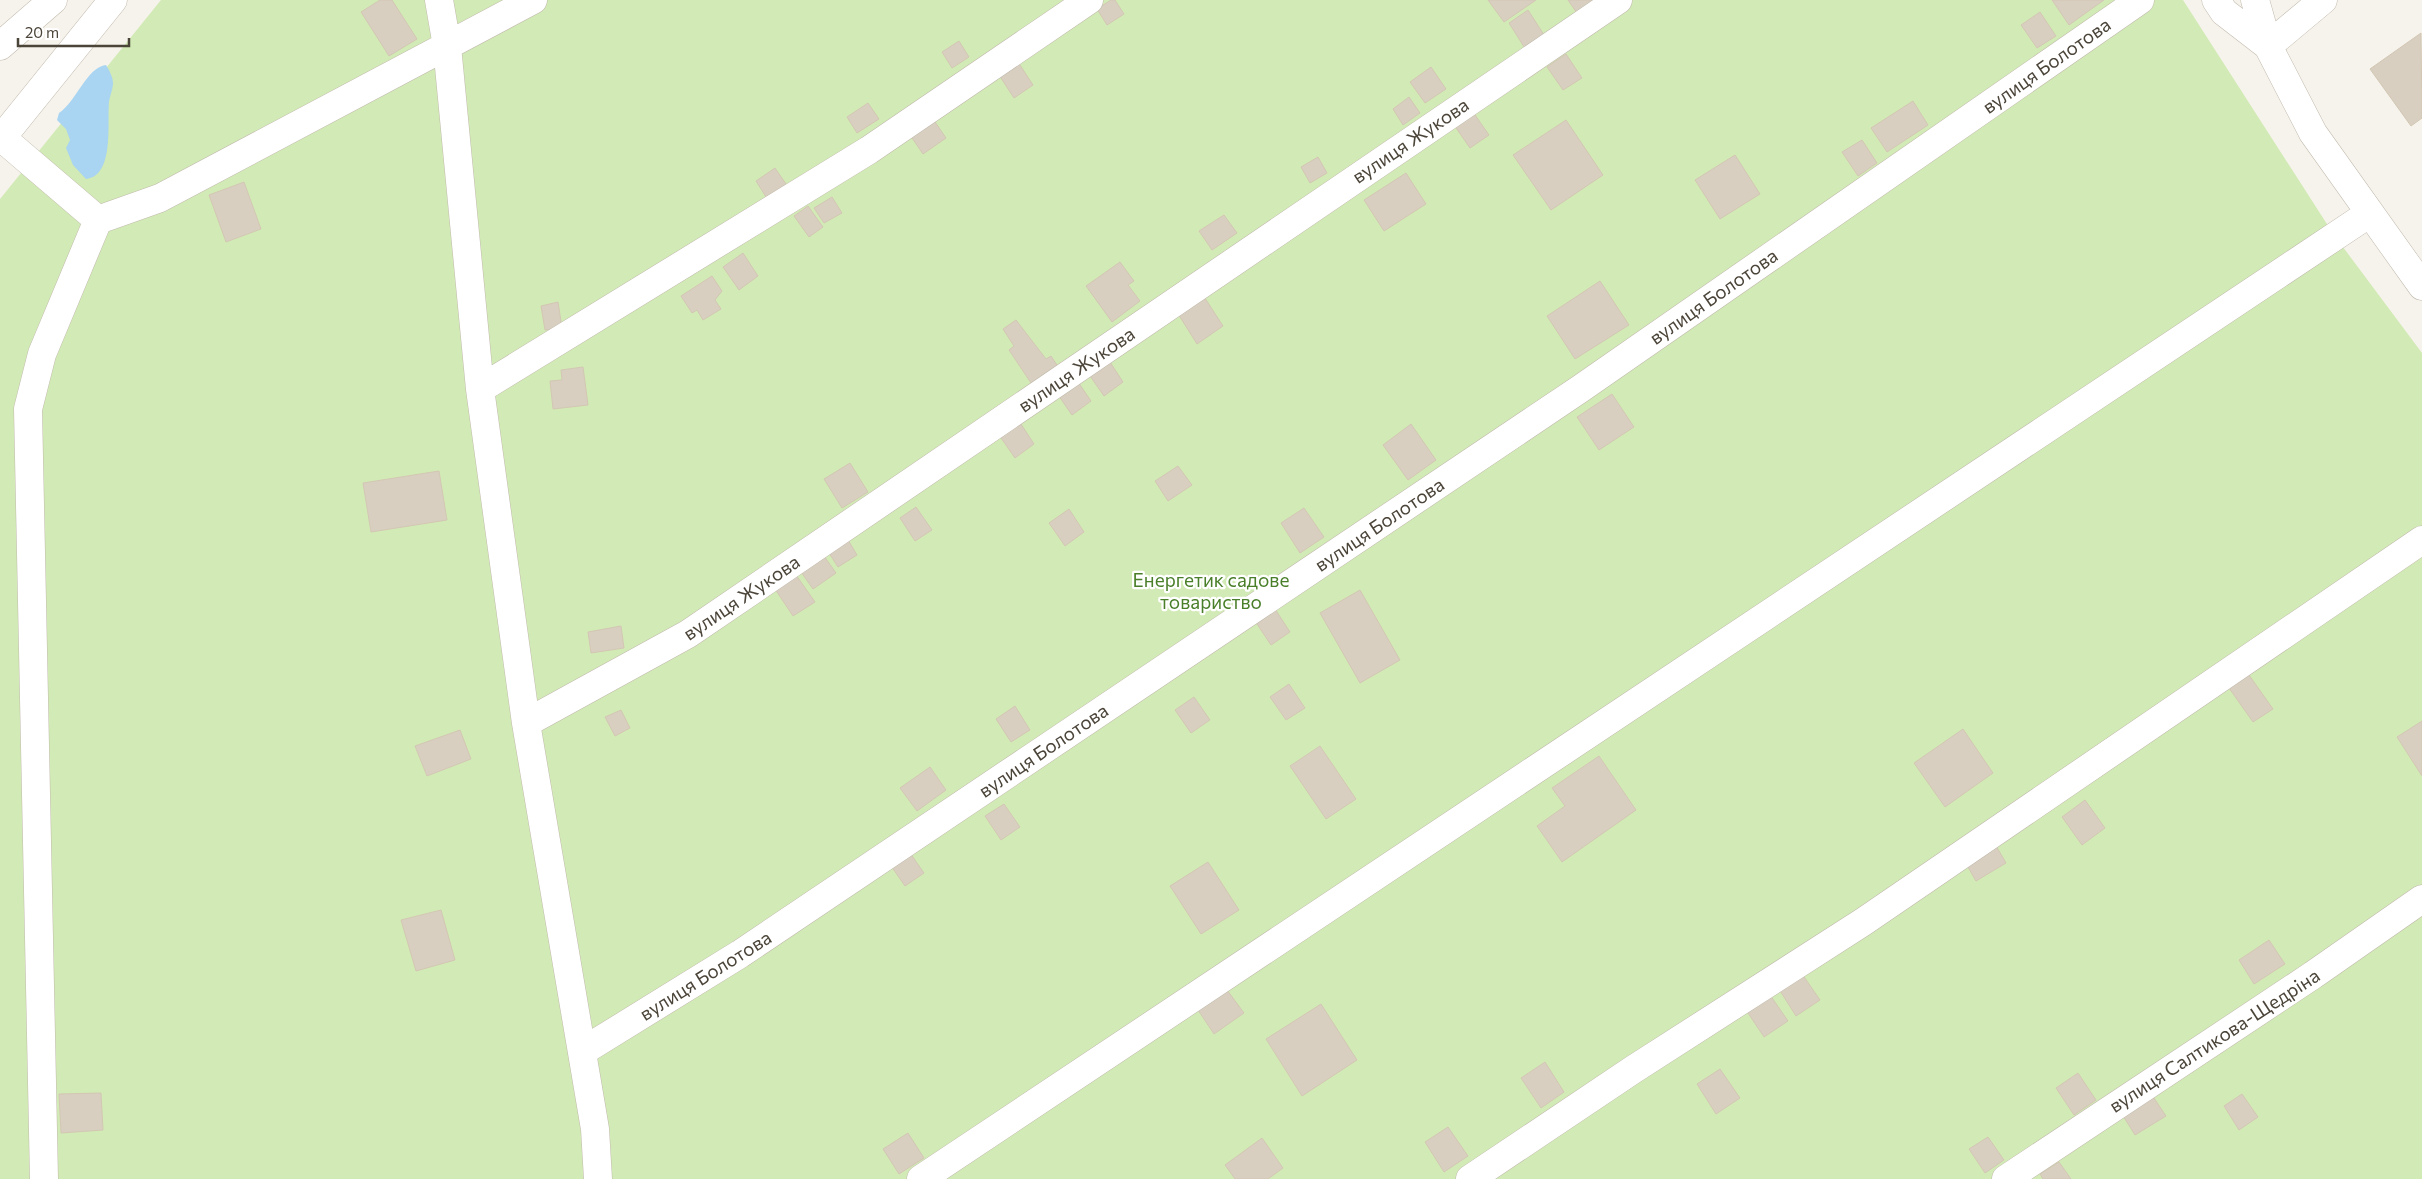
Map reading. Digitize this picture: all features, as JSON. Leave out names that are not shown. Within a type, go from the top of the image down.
[{"type":"street","points":[[0,46],[53,0]]},
{"type":"street","points":[[98,220],[1,139],[114,0]]},
{"type":"street","points":[[438,0],[447,46],[480,389],[526,723],[595,1129],[598,1179]]},
{"type":"street","points":[[44,1179],[28,409],[42,354],[98,220],[168,194],[533,0]]},
{"type":"street","points":[[480,389],[869,150],[1089,0]]},
{"type":"street","name":"вулиця Жукова","points":[[526,723],[688,634],[1618,0]]},
{"type":"street","name":"вулиця Болотова","points":[[583,1052],[740,954],[1564,400],[2140,0]]},
{"type":"street","points":[[2216,0],[2224,12],[2268,46]]},
{"type":"street","points":[[2255,0],[2268,46],[2313,133],[2422,286]]},
{"type":"street","points":[[2268,46],[2323,0]]},
{"type":"street","points":[[921,1179],[2370,213]]},
{"type":"street","points":[[1470,1179],[1634,1069],[1863,922],[2422,540]]},
{"type":"street","name":"вулиця Салтикова-Щедріна","points":[[2006,1179],[2313,975],[2422,899]]},
{"type":"green space","name":"Енергетик садове товариство","points":[[161,0],[2183,0],[2334,235],[2422,353],[2422,1179],[0,1179],[0,199]]},
{"type":"water","points":[[106,65],[112,76],[113,83],[109,102],[108,147],[102,169],[95,176],[86,179],[73,165],[66,148],[70,140],[66,129],[57,120],[59,113],[71,101],[87,78],[99,67]]},
{"type":"building","points":[[380,0],[392,0],[417,39],[389,56],[361,12]]},
{"type":"building","points":[[1111,0],[1115,0],[1124,14],[1107,25],[1097,9]]},
{"type":"building","points":[[1488,0],[1536,0],[1504,22]]},
{"type":"building","points":[[1568,0],[1601,0],[1579,16]]},
{"type":"building","points":[[2052,0],[2104,0],[2069,25]]},
{"type":"building","points":[[1528,10],[1546,38],[1526,50],[1509,23]]},
{"type":"building","points":[[2040,12],[2056,36],[2037,48],[2021,25]]},
{"type":"building","points":[[2421,33],[2422,118],[2411,126],[2370,69]]},
{"type":"building","points":[[959,41],[969,57],[952,68],[942,52]]},
{"type":"building","points":[[1566,54],[1582,78],[1563,90],[1547,67]]},
{"type":"building","points":[[1018,62],[1033,85],[1014,98],[999,75]]},
{"type":"building","points":[[1431,67],[1446,89],[1425,103],[1410,82]]},
{"type":"building","points":[[1409,97],[1420,113],[1403,125],[1393,109]]},
{"type":"building","points":[[1913,101],[1928,125],[1887,152],[1871,128]]},
{"type":"building","points":[[868,103],[879,119],[857,133],[847,117]]},
{"type":"building","points":[[1473,112],[1489,135],[1470,148],[1454,125]]},
{"type":"building","points":[[933,119],[946,138],[923,154],[910,135]]},
{"type":"building","points":[[1566,120],[1603,175],[1551,210],[1513,155]]},
{"type":"building","points":[[1862,140],[1877,163],[1858,176],[1842,152]]},
{"type":"building","points":[[1735,155],[1760,194],[1720,219],[1695,180]]},
{"type":"building","points":[[1318,157],[1327,173],[1310,183],[1301,167]]},
{"type":"building","points":[[775,168],[786,184],[766,197],[756,181]]},
{"type":"building","points":[[1406,173],[1426,204],[1384,231],[1364,200]]},
{"type":"building","points":[[244,182],[261,229],[226,242],[209,195]]},
{"type":"building","points":[[832,197],[842,213],[824,223],[814,208]]},
{"type":"building","points":[[808,206],[823,227],[809,237],[794,216]]},
{"type":"building","points":[[1224,215],[1237,233],[1212,250],[1199,231]]},
{"type":"building","points":[[743,253],[758,276],[739,290],[723,267]]},
{"type":"building","points":[[1120,262],[1134,281],[1128,285],[1140,301],[1112,322],[1086,286]]},
{"type":"building","points":[[712,276],[722,291],[715,300],[721,309],[703,320],[697,310],[692,313],[681,296]]},
{"type":"building","points":[[1600,281],[1629,325],[1575,359],[1547,316]]},
{"type":"building","points":[[1201,292],[1223,326],[1197,344],[1175,309]]},
{"type":"building","points":[[558,302],[562,328],[545,330],[541,306]]},
{"type":"building","points":[[1016,320],[1046,359],[1051,356],[1057,365],[1031,383],[1009,350],[1014,346],[1003,329]]},
{"type":"building","points":[[1108,359],[1123,382],[1104,396],[1088,373]]},
{"type":"building","points":[[583,367],[588,405],[553,409],[550,381],[562,380],[561,370]]},
{"type":"building","points":[[1076,379],[1091,401],[1072,415],[1056,392]]},
{"type":"building","points":[[1612,394],[1634,427],[1599,450],[1577,417]]},
{"type":"building","points":[[1019,421],[1034,444],[1015,458],[999,435]]},
{"type":"building","points":[[1411,424],[1436,460],[1408,480],[1383,445]]},
{"type":"building","points":[[850,463],[868,492],[842,508],[824,479]]},
{"type":"building","points":[[1178,466],[1192,485],[1168,501],[1155,481]]},
{"type":"building","points":[[439,471],[447,520],[371,532],[363,483]]},
{"type":"building","points":[[916,507],[932,530],[915,541],[900,518]]},
{"type":"building","points":[[1304,508],[1324,537],[1300,553],[1281,523]]},
{"type":"building","points":[[1069,509],[1084,532],[1065,546],[1049,523]]},
{"type":"building","points":[[848,540],[857,555],[838,567],[829,553]]},
{"type":"building","points":[[824,556],[836,573],[813,589],[801,572]]},
{"type":"building","points":[[796,575],[815,602],[793,616],[775,589]]},
{"type":"building","points":[[1360,590],[1400,660],[1360,683],[1320,613]]},
{"type":"building","points":[[1275,609],[1290,632],[1271,645],[1255,621]]},
{"type":"building","points":[[621,626],[624,648],[591,653],[588,632]]},
{"type":"building","points":[[2249,675],[2273,709],[2253,722],[2229,688]]},
{"type":"building","points":[[1289,684],[1305,708],[1286,720],[1270,697]]},
{"type":"building","points":[[1194,697],[1210,720],[1191,733],[1175,710]]},
{"type":"building","points":[[1015,706],[1030,730],[1011,742],[996,719]]},
{"type":"building","points":[[621,710],[630,728],[615,736],[605,717]]},
{"type":"building","points":[[2422,721],[2422,776],[2397,737]]},
{"type":"building","points":[[1963,729],[1993,773],[1945,807],[1914,763]]},
{"type":"building","points":[[460,730],[471,759],[427,776],[415,746]]},
{"type":"building","points":[[1320,746],[1356,799],[1326,819],[1290,766]]},
{"type":"building","points":[[1599,756],[1636,810],[1562,862],[1537,826],[1565,806],[1552,788]]},
{"type":"building","points":[[930,767],[946,790],[917,811],[900,788]]},
{"type":"building","points":[[2085,800],[2105,828],[2082,845],[2062,817]]},
{"type":"building","points":[[1004,804],[1020,827],[1001,840],[985,816]]},
{"type":"building","points":[[1995,844],[2006,863],[1976,881],[1965,862]]},
{"type":"building","points":[[908,850],[924,873],[905,886],[889,863]]},
{"type":"building","points":[[1208,862],[1239,910],[1201,934],[1170,886]]},
{"type":"building","points":[[441,910],[455,960],[416,971],[401,920]]},
{"type":"building","points":[[2269,940],[2285,964],[2254,984],[2239,960]]},
{"type":"building","points":[[1800,971],[1820,1000],[1796,1016],[1777,986]]},
{"type":"building","points":[[1227,990],[1244,1013],[1214,1034],[1198,1010]]},
{"type":"building","points":[[1768,992],[1788,1021],[1764,1037],[1744,1007]]},
{"type":"building","points":[[1321,1004],[1357,1060],[1302,1096],[1266,1039]]},
{"type":"building","points":[[1545,1062],[1564,1092],[1541,1108],[1521,1078]]},
{"type":"building","points":[[1720,1069],[1740,1098],[1716,1114],[1697,1084]]},
{"type":"building","points":[[2078,1073],[2096,1100],[2074,1115],[2056,1088]]},
{"type":"building","points":[[2150,1092],[2166,1116],[2135,1135],[2120,1111]]},
{"type":"building","points":[[101,1093],[103,1130],[61,1133],[59,1094]]},
{"type":"building","points":[[2242,1094],[2258,1117],[2239,1130],[2224,1106]]},
{"type":"building","points":[[1448,1127],[1468,1156],[1444,1172],[1425,1142]]},
{"type":"building","points":[[908,1133],[924,1158],[899,1174],[883,1149]]},
{"type":"building","points":[[1988,1137],[2004,1160],[1985,1173],[1969,1149]]},
{"type":"building","points":[[1262,1138],[1283,1168],[1268,1179],[1235,1179],[1225,1165]]},
{"type":"building","points":[[2059,1162],[2071,1179],[2043,1179],[2040,1174]]}]
